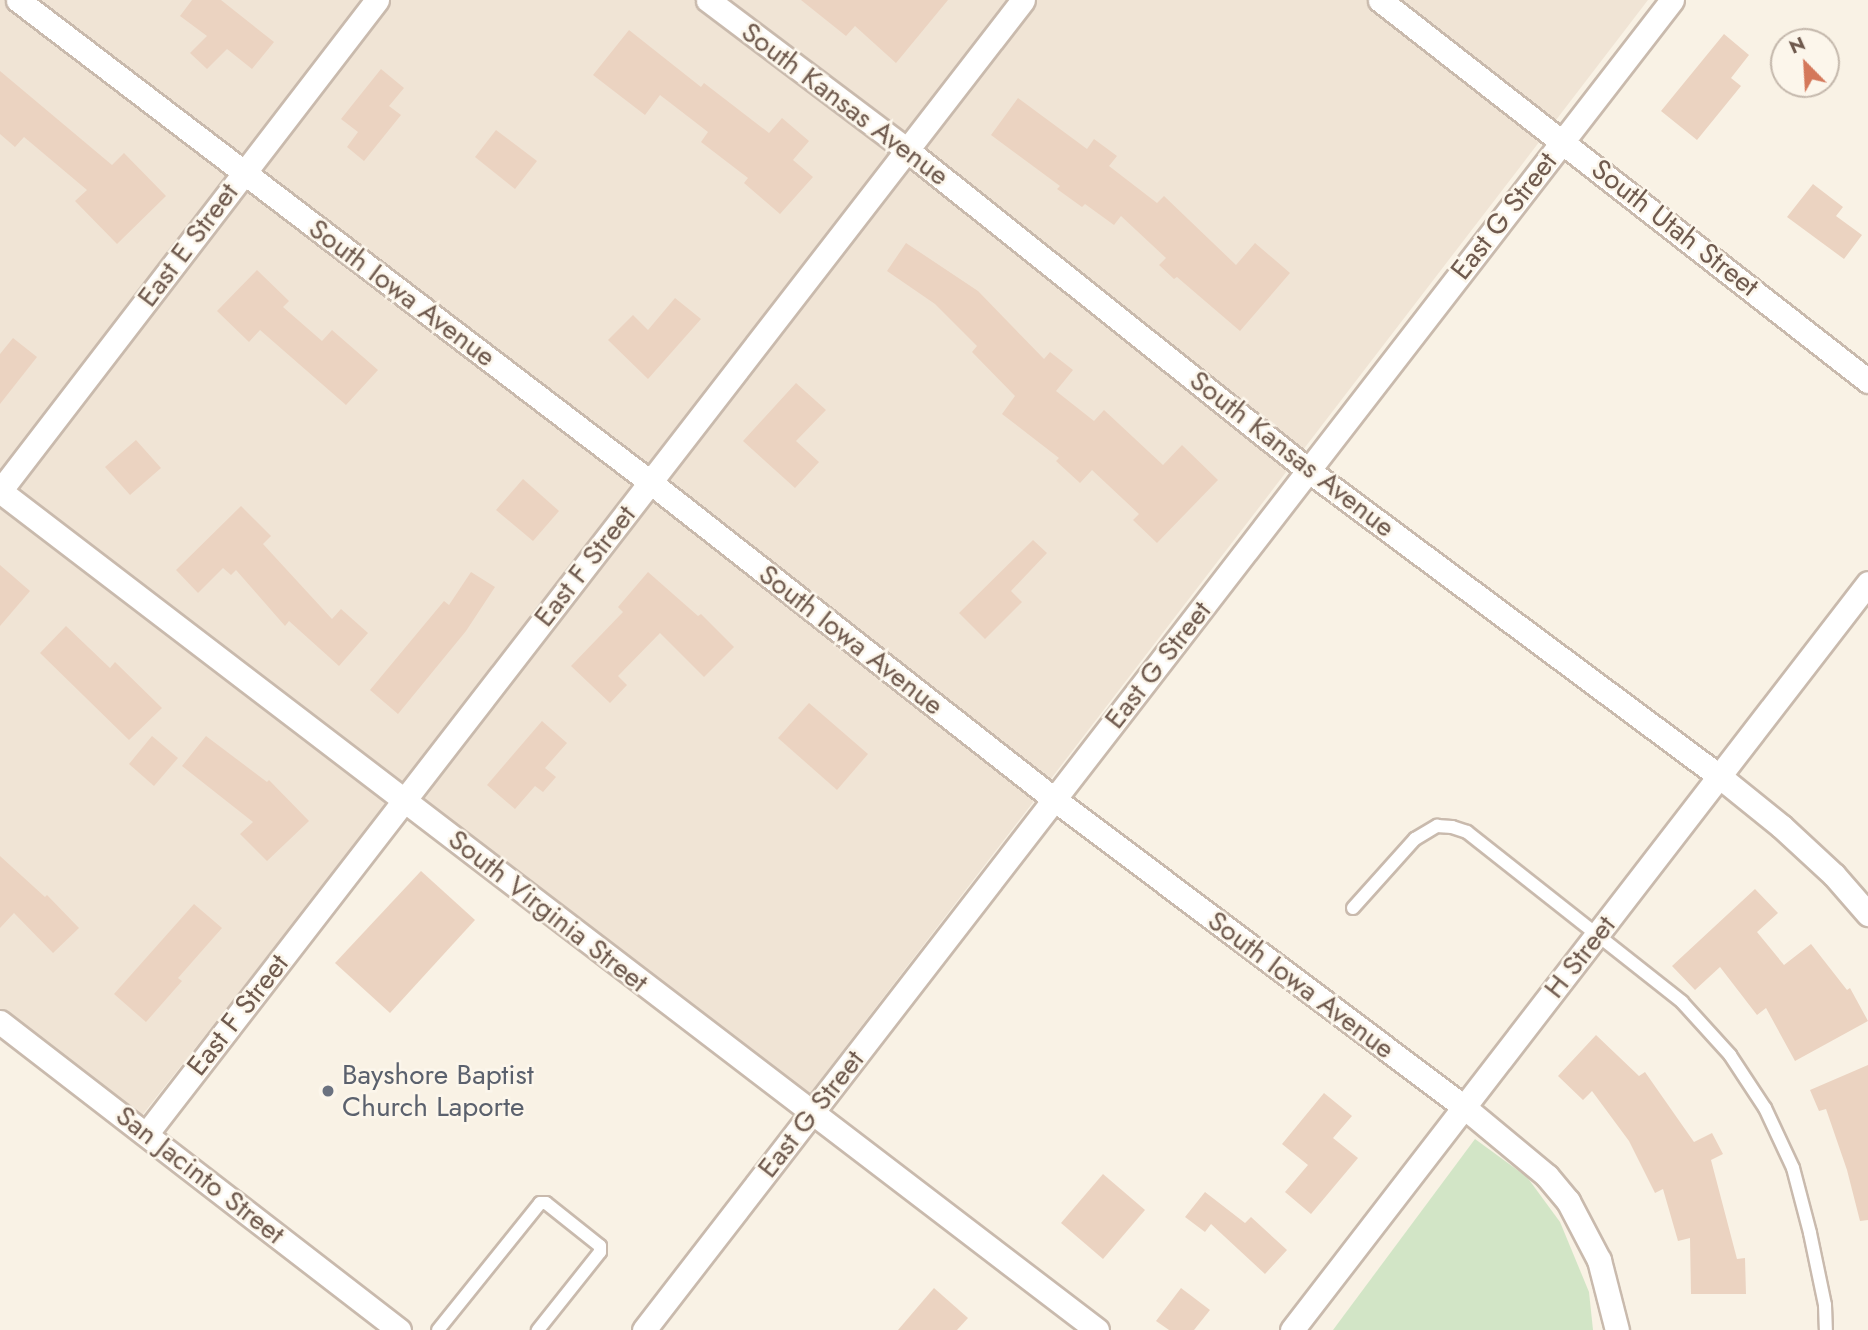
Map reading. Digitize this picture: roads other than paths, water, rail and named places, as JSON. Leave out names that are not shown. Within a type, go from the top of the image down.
[{"type":"street","name":"South Iowa Avenue","points":[[18,0],[650,482],[1054,799],[1464,1107],[1547,1176],[1568,1201],[1599,1260],[1617,1330]]},
{"type":"street","name":"East E Street","points":[[0,491],[377,0]]},
{"type":"street","name":"South Kansas Avenue","points":[[708,0],[907,150],[1308,470],[1719,776],[1799,842],[1834,875],[1868,914]]},
{"type":"street","name":"East F Street","points":[[146,1133],[1023,0]]},
{"type":"street","name":"South Utah Street","points":[[1380,0],[1563,140],[1868,381]]},
{"type":"street","name":"East G Street","points":[[644,1330],[1672,0]]},
{"type":"street","name":"South Virginia Street","points":[[0,491],[811,1114],[1097,1330]]},
{"type":"street","name":"H Street","points":[[1292,1330],[1868,583]]},
{"type":"street","name":"San Jacinto Street","points":[[0,1022],[399,1330]]},
{"type":"lane","points":[[1353,908],[1415,839],[1437,826],[1452,827],[1468,832],[1682,1002],[1730,1055],[1765,1108],[1793,1168],[1820,1281],[1826,1330]]},
{"type":"lane","points":[[438,1330],[540,1203],[546,1203],[600,1246],[600,1252],[538,1330]]},
{"type":"place","name":"Bayshore Baptist Church Laporte","points":[[328,1091]]}]
